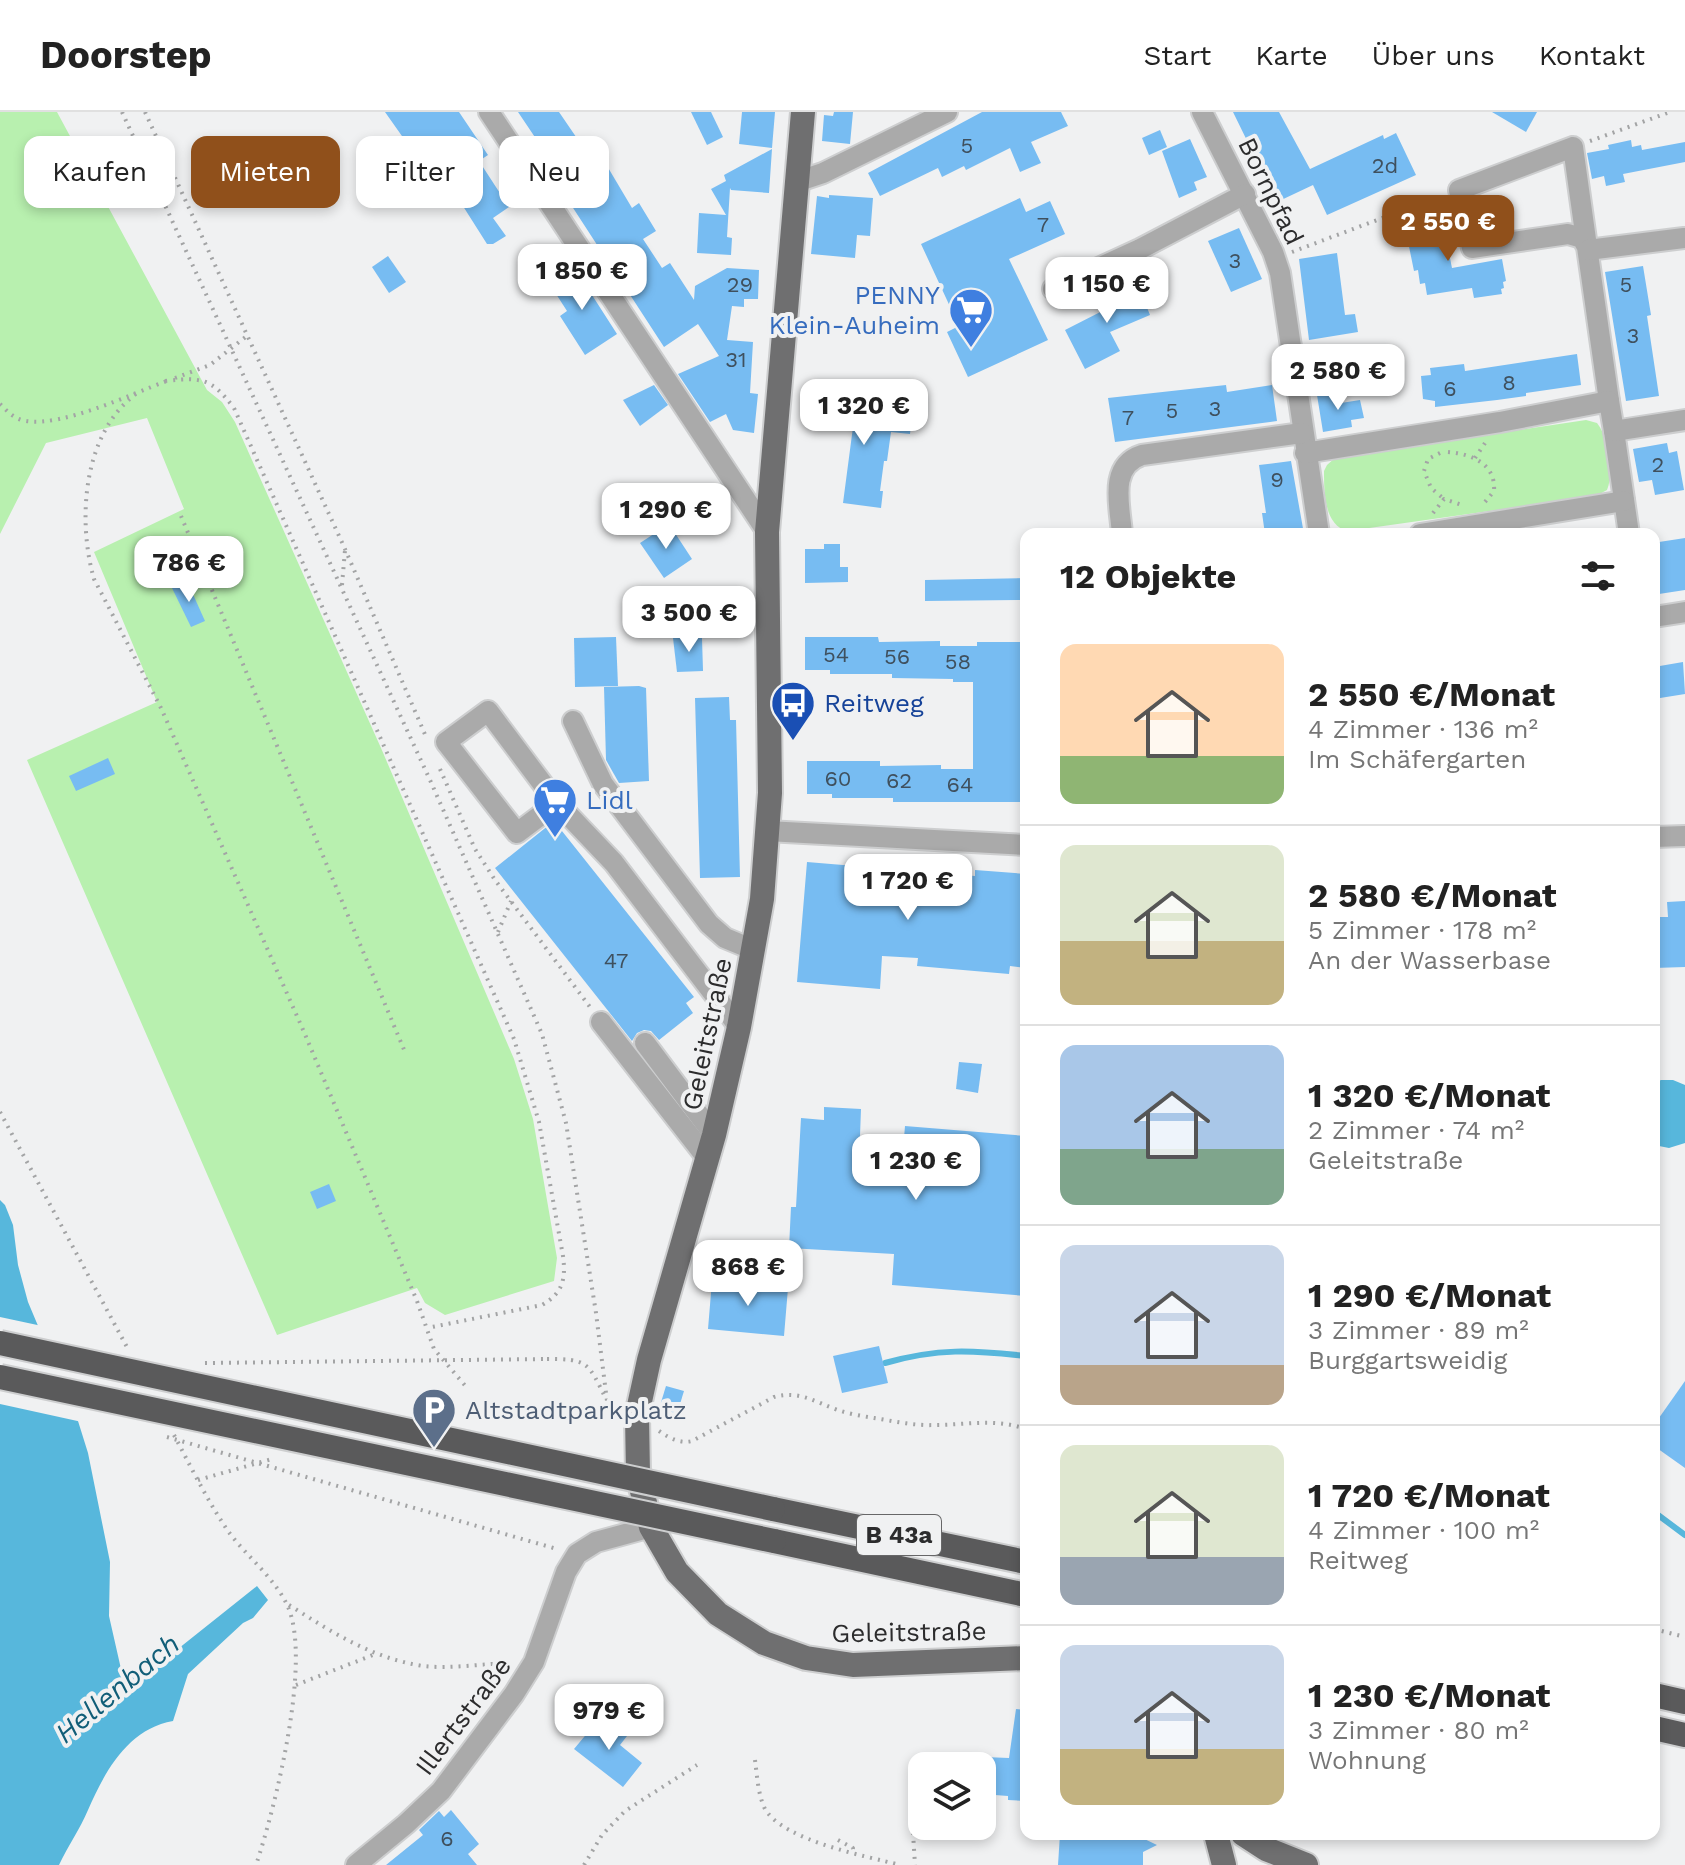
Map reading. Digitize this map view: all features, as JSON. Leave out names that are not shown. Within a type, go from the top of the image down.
[{"type":"highway","name":"B 43a","points":[[0,1343],[1020,1561]]},
{"type":"highway","name":"B 43a","points":[[0,1377],[1020,1594]]},
{"type":"highway","points":[[1660,1696],[1685,1702]]},
{"type":"highway","points":[[1660,1729],[1685,1735]]},
{"type":"main road","name":"Geleitstraße","points":[[803,112],[767,532],[771,735],[762,899],[739,1027],[637,1415],[638,1475],[651,1527],[677,1572],[703,1601],[737,1628],[791,1653],[853,1665],[1020,1658]]},
{"type":"main road","points":[[1218,1840],[1224,1865]]},
{"type":"main road","points":[[1242,1840],[1248,1865]]},
{"type":"main road","points":[[1251,1840],[1306,1865]]},
{"type":"street","points":[[489,112],[767,532]]},
{"type":"street","points":[[796,182],[823,173],[947,112]]},
{"type":"street","name":"Bornpfad","points":[[1202,112],[1276,258],[1318,528]]},
{"type":"street","points":[[1588,248],[1582,238],[1568,234],[1472,248],[1459,190],[1573,147],[1588,248],[1609,401],[1628,528]]},
{"type":"street","points":[[1053,289],[1140,249],[1245,194]]},
{"type":"street","points":[[1588,248],[1684,238]]},
{"type":"street","points":[[1121,528],[1118,490],[1122,469],[1142,455],[1304,443],[1500,422],[1609,401]]},
{"type":"street","points":[[1614,431],[1685,420]]},
{"type":"street","points":[[1457,528],[1624,501]]},
{"type":"street","points":[[1660,616],[1685,612]]},
{"type":"street","points":[[557,803],[517,833],[446,742],[488,711],[557,803],[614,863],[739,1027]]},
{"type":"street","points":[[573,721],[603,784],[709,924],[725,938],[754,950]]},
{"type":"street","points":[[767,831],[1020,845]]},
{"type":"street","points":[[1660,837],[1685,836]]},
{"type":"street","points":[[601,1022],[710,1146]]},
{"type":"street","points":[[645,1043],[710,1146]]},
{"type":"street","name":"Illertstraße","points":[[356,1865],[441,1791],[514,1694],[534,1662],[566,1572],[577,1554],[596,1542],[651,1527]]},
{"type":"path","points":[[122,112],[542,1034],[566,1123],[607,1401],[586,1364],[576,1358],[199,1363]]},
{"type":"path","points":[[145,112],[345,549],[428,741]]},
{"type":"path","points":[[1573,147],[1670,112]]},
{"type":"path","points":[[1276,258],[1459,190]]},
{"type":"path","points":[[0,404],[12,417],[26,421],[52,421],[202,369],[248,335]]},
{"type":"path","points":[[165,381],[200,378],[212,384],[234,408],[514,1039],[532,1094],[563,1256],[565,1270],[562,1286],[556,1296],[542,1305],[427,1328]]},
{"type":"path","points":[[136,394],[119,407],[111,421],[91,473],[84,528],[87,556],[94,579],[112,619],[161,708],[304,1032],[440,1358],[468,1389]]},
{"type":"path","points":[[1444,499],[1427,483],[1425,464],[1432,457],[1453,452],[1475,458],[1484,464],[1493,478],[1492,496],[1480,504]]},
{"type":"path","points":[[1451,503],[1470,507]]},
{"type":"path","points":[[181,516],[405,1052]]},
{"type":"path","points":[[341,587],[345,549]]},
{"type":"path","points":[[439,768],[475,849],[601,1022]]},
{"type":"path","points":[[498,932],[511,901]]},
{"type":"path","points":[[0,1112],[134,1361]]},
{"type":"path","points":[[125,1350],[140,1353]]},
{"type":"path","points":[[637,1415],[665,1435],[685,1443],[774,1397],[794,1394],[840,1411],[871,1418],[933,1426],[976,1421],[1020,1428]]},
{"type":"path","points":[[170,1427],[228,1530],[287,1603],[349,1642],[375,1654],[425,1666],[534,1662]]},
{"type":"path","points":[[165,1436],[557,1549]]},
{"type":"path","points":[[198,1480],[280,1457]]},
{"type":"path","points":[[256,1865],[271,1814],[294,1685],[297,1647],[287,1603]]},
{"type":"path","points":[[1660,1631],[1685,1637]]},
{"type":"path","points":[[294,1685],[375,1654]]},
{"type":"path","points":[[755,1760],[765,1809],[773,1817],[813,1842],[900,1865]]},
{"type":"path","points":[[584,1865],[602,1835],[625,1811],[697,1765]]},
{"type":"path","points":[[838,1840],[853,1848],[852,1853]]},
{"type":"path","points":[[913,1840],[915,1865]]},
{"type":"green space","points":[[0,112],[57,112],[70,136],[24,136],[24,208],[109,208],[207,390],[222,402],[235,422],[381,748],[514,1059],[533,1119],[557,1258],[554,1281],[445,1315],[425,1303],[417,1288],[277,1335],[27,760],[157,702],[94,552],[184,509],[147,418],[46,443],[0,534]]},
{"type":"green space","points":[[1586,420],[1597,423],[1605,437],[1610,474],[1607,490],[1596,496],[1369,528],[1340,528],[1330,515],[1325,498],[1324,471],[1336,457]]},
{"type":"water","points":[[1660,1080],[1673,1080],[1685,1085],[1685,1143],[1669,1148],[1660,1146]]},
{"type":"water","points":[[0,1200],[13,1225],[18,1265],[28,1302],[78,1421],[88,1453],[110,1562],[109,1616],[121,1669],[126,1672],[149,1672],[257,1586],[268,1600],[253,1618],[243,1623],[188,1674],[173,1721],[143,1733],[120,1754],[102,1781],[59,1865],[0,1865]]},
{"type":"pier","points":[[0,1317],[42,1326],[82,1422],[0,1404]]},
{"type":"building","points":[[385,112],[459,112],[475,136],[402,136]]},
{"type":"building","points":[[518,112],[559,112],[575,136],[534,136]]},
{"type":"building","points":[[691,112],[711,112],[723,137],[707,145]]},
{"type":"building","points":[[742,112],[775,112],[772,148],[739,144]]},
{"type":"building","points":[[834,112],[853,112],[850,144],[822,141],[824,115],[833,116]]},
{"type":"building","points":[[982,112],[1061,112],[1068,126],[1031,142],[1041,163],[1020,172],[1010,148],[966,170],[964,166],[942,177],[938,168],[880,196],[868,173]]},
{"type":"building","points":[[1233,112],[1279,112],[1310,169],[1383,135],[1384,139],[1396,133],[1416,175],[1327,215],[1313,185],[1277,202]]},
{"type":"building","points":[[1492,112],[1537,112],[1526,132]]},
{"type":"building","points":[[1160,130],[1167,147],[1149,155],[1142,138]]},
{"type":"building","points":[[1190,139],[1207,177],[1194,182],[1197,190],[1179,198],[1162,151]]},
{"type":"building","points":[[1631,140],[1632,147],[1641,145],[1642,150],[1685,142],[1685,162],[1623,174],[1625,182],[1606,186],[1604,176],[1592,179],[1587,153]]},
{"type":"building","points":[[772,149],[769,193],[730,188],[727,237],[732,238],[731,255],[697,253],[699,213],[726,215],[711,189],[726,181],[724,175]]},
{"type":"building","points":[[483,167],[499,192],[499,208],[508,208],[493,218],[506,236],[487,244],[464,208],[483,208]]},
{"type":"building","points":[[609,169],[632,208],[639,203],[656,231],[643,239],[662,268],[670,263],[694,300],[695,286],[727,268],[759,270],[758,299],[744,299],[744,307],[732,306],[727,340],[753,342],[750,393],[758,394],[754,433],[733,430],[726,414],[710,422],[678,374],[719,356],[698,324],[664,347],[623,284],[628,281],[609,250],[603,254],[573,208],[609,208]]},
{"type":"building","points":[[829,195],[873,198],[870,236],[857,235],[855,258],[811,254],[817,196],[829,198]]},
{"type":"building","points":[[1020,198],[1026,212],[1050,201],[1065,234],[1009,259],[1048,340],[968,377],[947,332],[959,326],[921,244]]},
{"type":"building","points":[[1441,214],[1452,268],[1502,259],[1506,281],[1503,282],[1502,294],[1474,298],[1472,288],[1427,295],[1425,283],[1420,284],[1418,270],[1414,271],[1404,222]]},
{"type":"building","points":[[1239,228],[1262,279],[1231,292],[1208,241]]},
{"type":"building","points":[[1337,253],[1345,315],[1355,314],[1358,332],[1309,340],[1299,259]]},
{"type":"building","points":[[388,256],[406,282],[389,293],[372,267]]},
{"type":"building","points":[[1643,266],[1659,396],[1626,401],[1605,272]]},
{"type":"building","points":[[574,267],[617,334],[585,355],[560,316],[567,311],[549,283]]},
{"type":"building","points":[[1136,280],[1150,315],[1110,332],[1120,351],[1085,369],[1065,330],[1114,305],[1108,292]]},
{"type":"building","points":[[1577,354],[1581,385],[1526,393],[1526,396],[1435,407],[1435,401],[1423,399],[1421,376],[1431,375],[1430,368],[1464,364],[1465,371]]},
{"type":"building","points":[[654,385],[668,405],[640,426],[623,400]]},
{"type":"building","points":[[1226,385],[1227,392],[1272,385],[1277,421],[1115,442],[1108,398]]},
{"type":"building","points":[[1339,392],[1341,403],[1360,400],[1364,418],[1351,420],[1352,427],[1323,432],[1317,395]]},
{"type":"building","points":[[812,401],[912,415],[910,434],[891,432],[880,491],[883,491],[881,508],[843,503],[853,427],[809,421]]},
{"type":"building","points":[[1667,443],[1669,453],[1677,451],[1684,490],[1655,495],[1652,480],[1639,482],[1633,449]]},
{"type":"building","points":[[1291,461],[1303,528],[1264,528],[1262,513],[1266,513],[1259,465]]},
{"type":"building","points":[[669,524],[692,559],[664,578],[640,543]]},
{"type":"building","points":[[1685,538],[1685,590],[1660,594],[1660,542]]},
{"type":"building","points":[[824,544],[840,544],[840,567],[848,567],[848,582],[805,583],[805,549],[824,549]]},
{"type":"building","points":[[1020,578],[1020,600],[925,601],[925,580]]},
{"type":"building","points":[[187,581],[205,621],[191,627],[172,588]]},
{"type":"building","points":[[616,637],[618,686],[575,687],[574,638]]},
{"type":"building","points":[[805,637],[878,637],[879,642],[940,641],[940,646],[1020,642],[1020,802],[893,802],[893,798],[832,798],[832,794],[807,794],[807,761],[880,761],[880,766],[941,765],[941,769],[973,769],[973,682],[805,670]]},
{"type":"building","points":[[673,638],[702,638],[703,671],[677,672]]},
{"type":"building","points":[[1683,662],[1685,694],[1660,698],[1660,666]]},
{"type":"building","points":[[604,687],[646,688],[649,781],[619,783],[606,760]]},
{"type":"building","points":[[729,697],[730,720],[736,720],[740,877],[700,878],[695,698]]},
{"type":"building","points":[[108,758],[115,774],[76,791],[69,776]]},
{"type":"building","points":[[554,821],[694,997],[686,1003],[693,1013],[659,1040],[651,1031],[644,1030],[637,1033],[632,1041],[495,868]]},
{"type":"building","points":[[807,862],[975,876],[975,870],[1020,874],[1020,967],[1010,966],[1009,974],[917,966],[918,958],[882,956],[880,989],[797,982]]},
{"type":"building","points":[[1685,901],[1685,967],[1660,968],[1660,917],[1668,917],[1667,902]]},
{"type":"building","points":[[959,1062],[982,1064],[978,1093],[956,1089]]},
{"type":"building","points":[[824,1107],[861,1109],[860,1136],[904,1138],[905,1126],[1020,1136],[1020,1296],[892,1285],[894,1254],[789,1248],[791,1207],[796,1207],[801,1118],[824,1120]]},
{"type":"building","points":[[329,1184],[336,1201],[317,1209],[310,1192]]},
{"type":"building","points":[[739,1277],[759,1278],[758,1286],[788,1288],[784,1336],[708,1329],[712,1281],[738,1283]]},
{"type":"building","points":[[879,1346],[888,1383],[842,1393],[833,1356]]},
{"type":"building","points":[[1685,1381],[1685,1468],[1660,1450],[1660,1416]]},
{"type":"building","points":[[666,1386],[684,1391],[676,1417],[658,1412]]},
{"type":"building","points":[[1016,1709],[1020,1709],[1020,1801],[996,1795],[996,1757],[1009,1758]]},
{"type":"building","points":[[606,1718],[627,1736],[620,1745],[642,1763],[623,1787],[574,1749],[599,1719]]},
{"type":"building","points":[[451,1810],[479,1844],[468,1854],[477,1865],[386,1865],[423,1835],[419,1830],[439,1811],[444,1817]]},
{"type":"building","points":[[1060,1840],[1147,1840],[1157,1845],[1143,1852],[1143,1865],[1058,1865]]},
{"type":"waterway","name":"Hellenbach","points":[[885,1363],[955,1352],[1020,1355]]},
{"type":"waterway","name":"Hellenbach","points":[[1660,1516],[1685,1535]]},
{"type":"place","name":"PENNY Klein-Auheim","points":[[971,349]]},
{"type":"place","name":"Reitweg","points":[[793,742]]},
{"type":"place","name":"Lidl","points":[[555,839]]},
{"type":"place","name":"Altstadtparkplatz","points":[[434,1449]]}]
